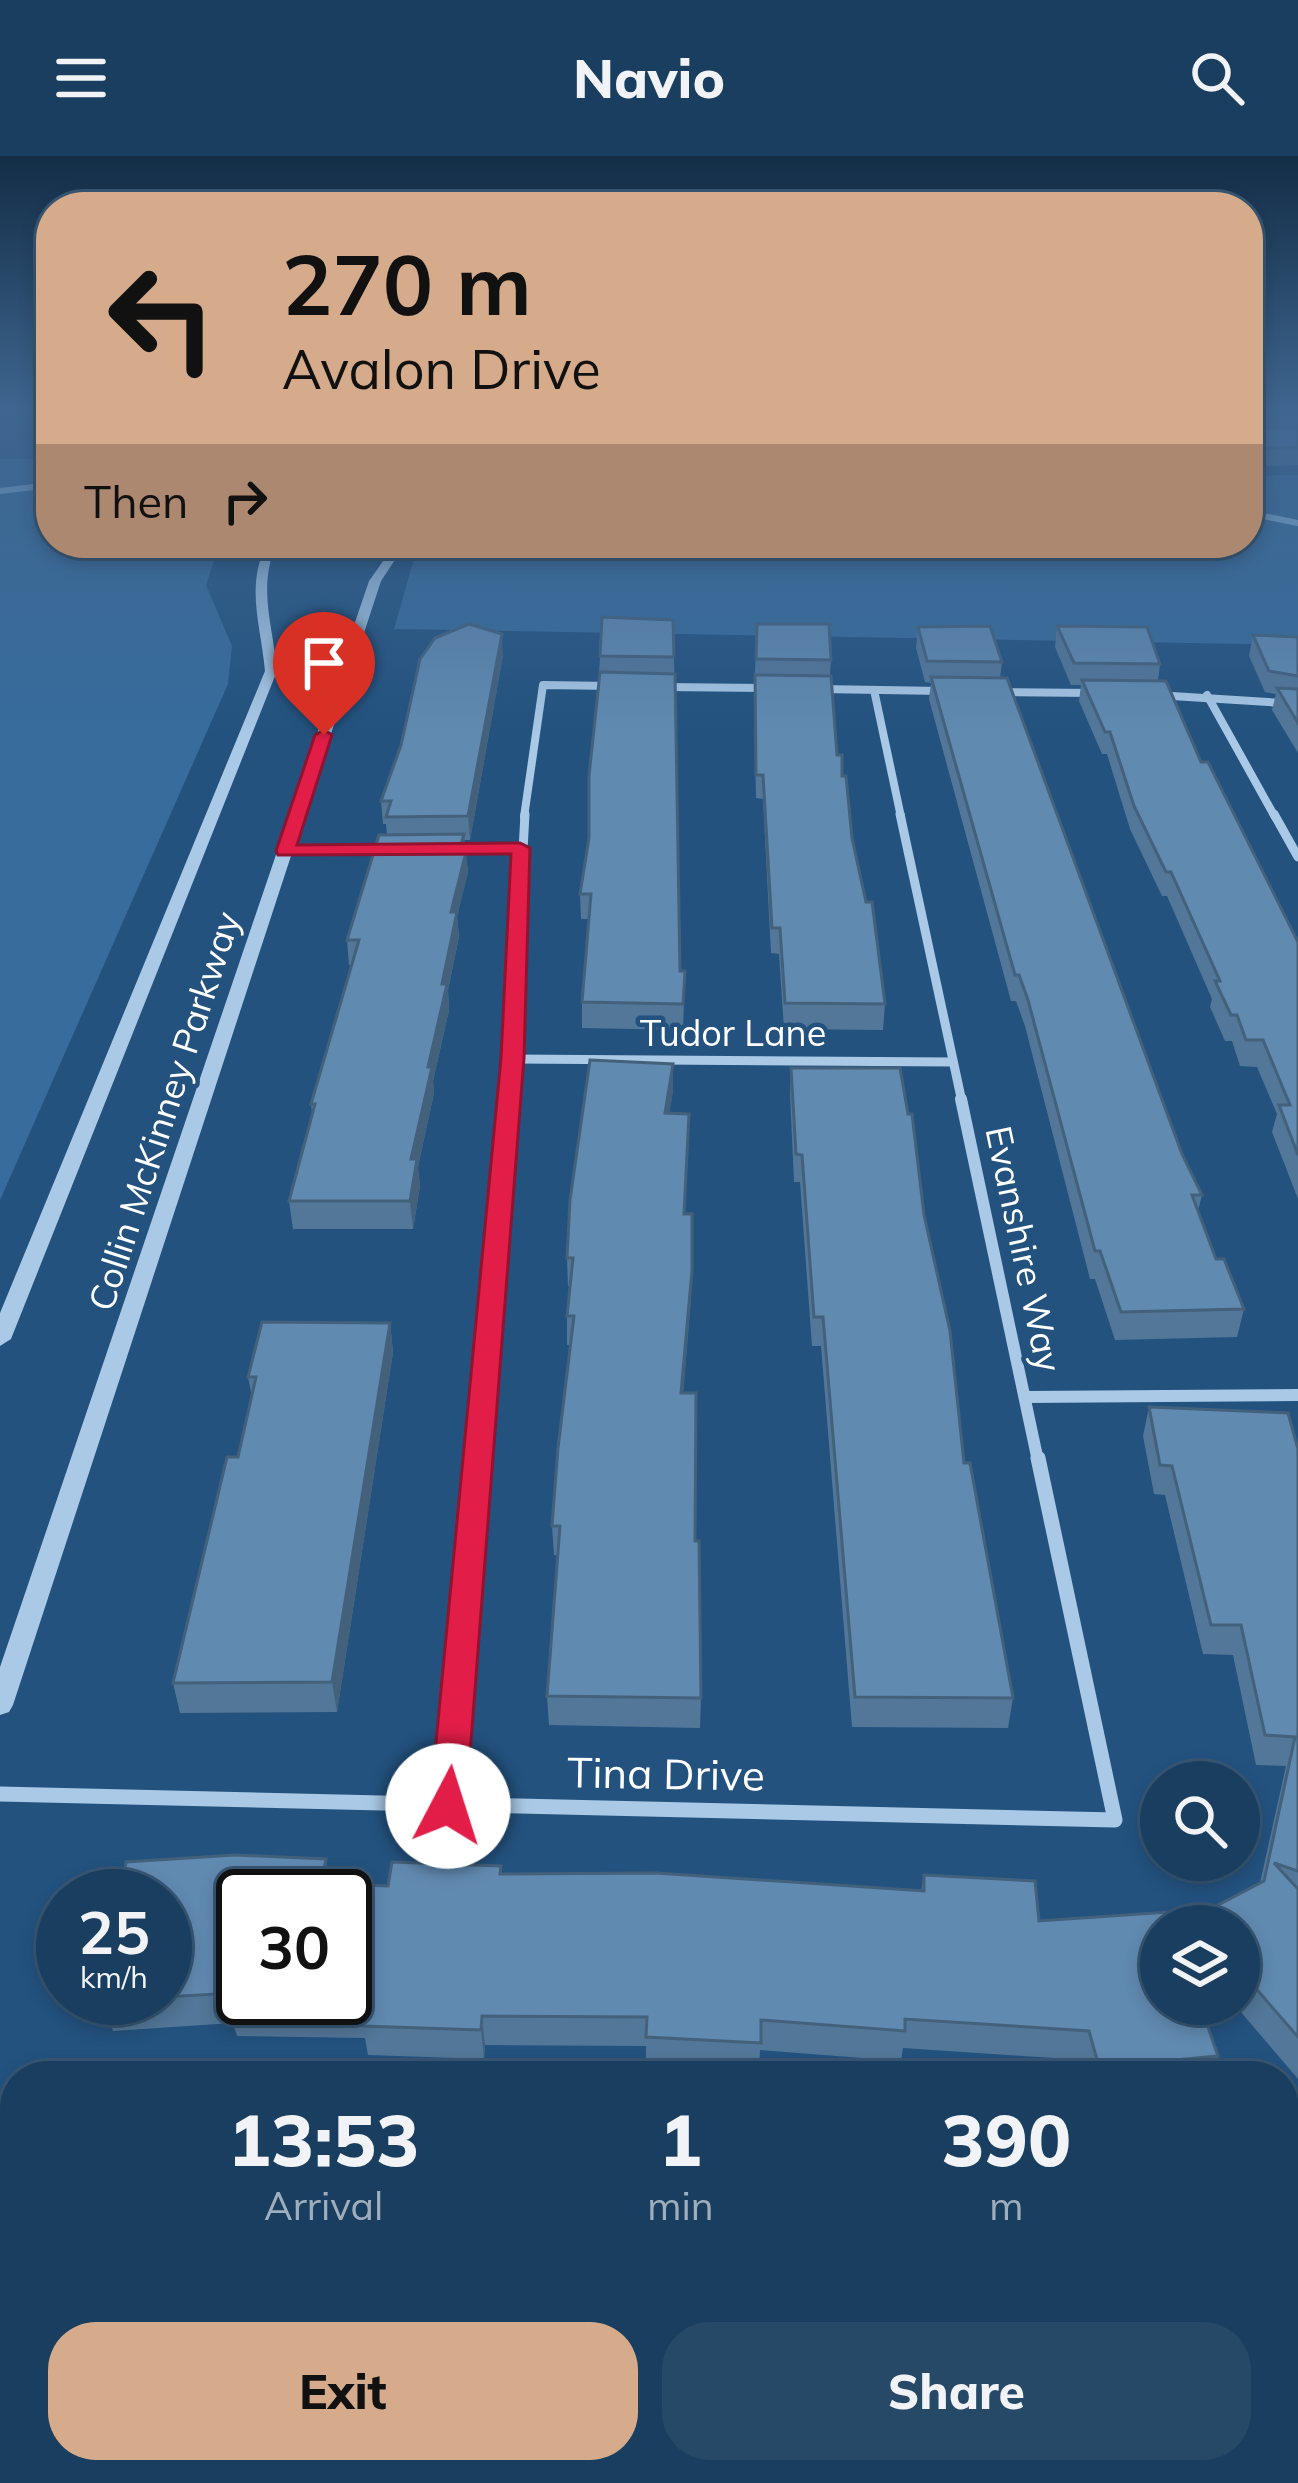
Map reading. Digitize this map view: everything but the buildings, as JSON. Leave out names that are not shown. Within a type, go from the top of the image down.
[{"type":"street","name":"Collin McKinney Parkway","points":[[0,1339],[271,671],[266,628],[255,593],[263,558]]},
{"type":"street","name":"Collin McKinney Parkway","points":[[0,1705],[375,581],[390,558]]},
{"type":"street","points":[[448,1806],[513,1058],[520,848],[543,685],[626,686]]},
{"type":"street","points":[[647,687],[780,688]]},
{"type":"street","points":[[804,689],[945,691]]},
{"type":"street","name":"Evanshire Way","points":[[874,690],[1115,1820]]},
{"type":"street","points":[[992,692],[1102,694]]},
{"type":"street","points":[[1144,694],[1298,704]]},
{"type":"street","points":[[1207,695],[1298,857]]},
{"type":"street","points":[[450,849],[520,848]]},
{"type":"street","points":[[285,851],[403,850]]},
{"type":"street","name":"Tudor Lane","points":[[513,1058],[953,1062]]},
{"type":"street","points":[[1025,1396],[1298,1395]]},
{"type":"street","name":"Tina Drive","points":[[0,1795],[1115,1820]]},
{"type":"shaded area","points":[[0,519],[36,519],[36,558],[215,558],[206,585],[232,646],[228,684],[0,1200]]},
{"type":"shaded area","points":[[1263,519],[1298,519],[1298,645],[394,629],[414,558],[1263,558]]},
{"type":"waterway","points":[[1276,519],[1298,523]]},
{"type":"route","points":[[324,735],[285,851],[520,848],[513,1058],[448,1806]]}]
